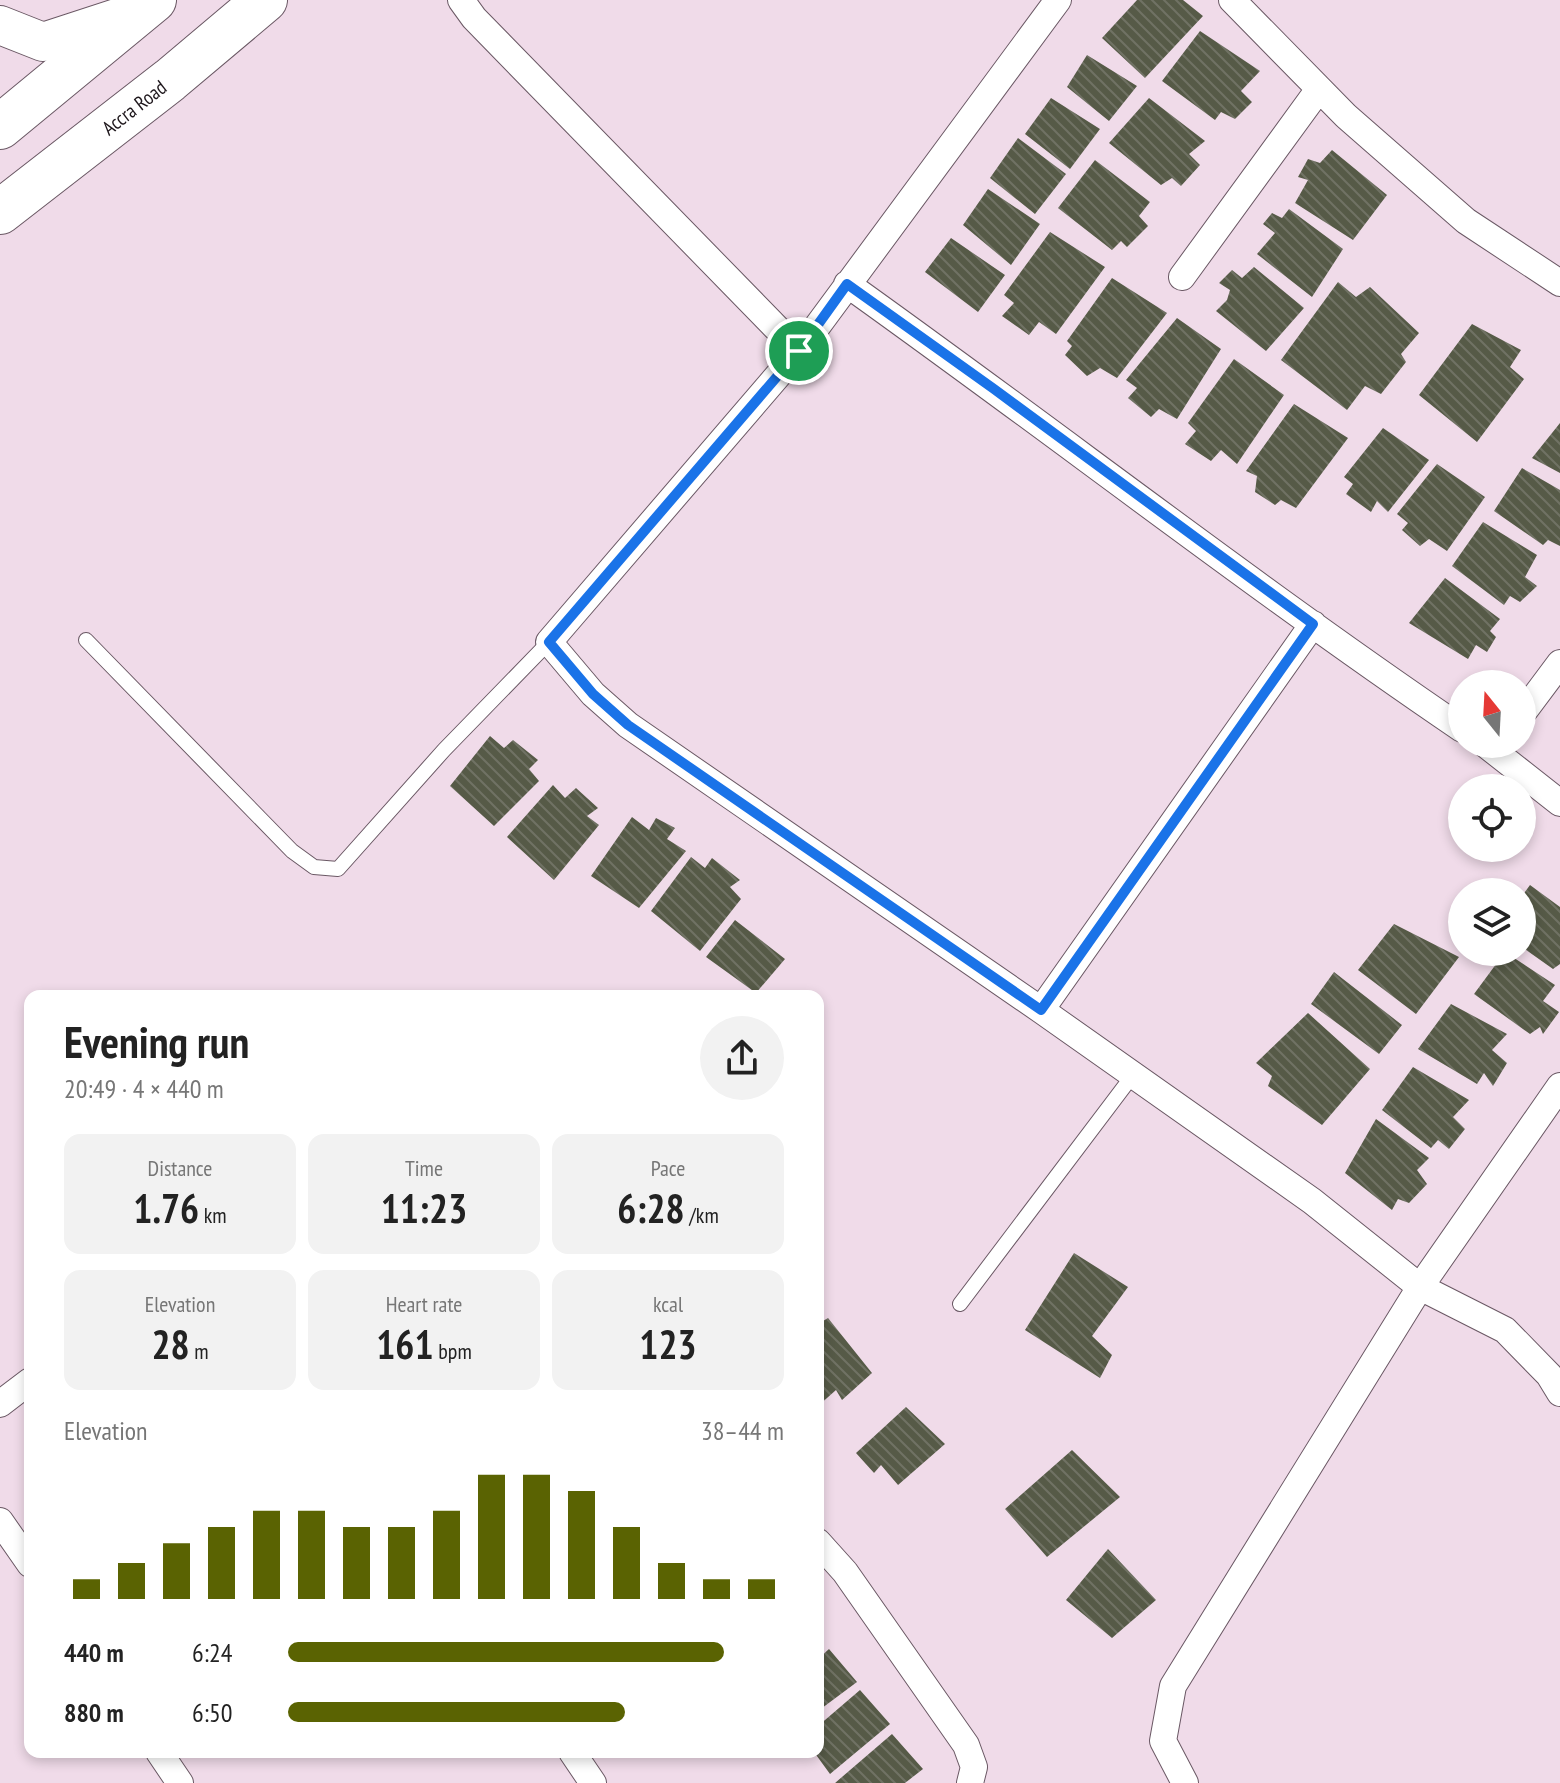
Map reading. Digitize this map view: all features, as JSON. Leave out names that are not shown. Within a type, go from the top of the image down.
[{"type":"highway","name":"Accra Road","points":[[0,212],[170,80],[265,0]]},
{"type":"highway","points":[[0,127],[148,5]]},
{"type":"street","points":[[1058,0],[799,351],[549,642],[593,694],[628,725],[1312,1201],[1420,1287],[1505,1330],[1549,1375],[1560,1393]]},
{"type":"street","points":[[1232,0],[1346,116],[1466,221],[1560,283]]},
{"type":"street","points":[[0,25],[43,42],[148,5]]},
{"type":"street","points":[[468,9],[799,351]]},
{"type":"street","points":[[1182,277],[1319,89]]},
{"type":"street","points":[[847,284],[1362,661],[1448,719]]},
{"type":"street","points":[[1041,1010],[1313,624]]},
{"type":"street","points":[[1536,695],[1560,663]]},
{"type":"street","points":[[1507,758],[1560,803]]},
{"type":"street","points":[[1185,1783],[1163,1741],[1173,1686],[1420,1287],[1560,1086]]},
{"type":"street","points":[[0,1404],[24,1386]]},
{"type":"street","points":[[0,1521],[24,1555]]},
{"type":"street","points":[[824,1549],[845,1572],[966,1745],[974,1767],[970,1783]]},
{"type":"street","points":[[163,1758],[180,1783]]},
{"type":"street","points":[[576,1758],[593,1783]]},
{"type":"lane","points":[[86,640],[292,851],[314,867],[338,869],[444,750],[549,642]]},
{"type":"lane","points":[[960,1304],[1133,1075]]},
{"type":"building","points":[[1137,0],[1183,0],[1203,16],[1145,78],[1102,38]]},
{"type":"building","points":[[1200,31],[1260,71],[1241,91],[1252,102],[1235,119],[1221,112],[1215,120],[1162,81]]},
{"type":"building","points":[[1087,55],[1137,86],[1109,121],[1067,87]]},
{"type":"building","points":[[1051,98],[1100,129],[1070,169],[1025,134]]},
{"type":"building","points":[[1149,98],[1205,141],[1189,154],[1200,165],[1181,186],[1172,178],[1161,185],[1109,143]]},
{"type":"building","points":[[1018,138],[1066,174],[1035,214],[990,178]]},
{"type":"building","points":[[1332,150],[1387,195],[1353,240],[1295,203],[1308,180],[1298,177],[1308,159],[1320,163]]},
{"type":"building","points":[[1095,160],[1150,202],[1139,216],[1148,226],[1127,247],[1121,241],[1112,250],[1058,208]]},
{"type":"building","points":[[988,189],[1040,224],[1011,265],[963,225]]},
{"type":"building","points":[[1289,209],[1343,249],[1312,297],[1257,254],[1275,233],[1263,224],[1272,213],[1282,218]]},
{"type":"building","points":[[1050,232],[1105,267],[1056,334],[1039,322],[1029,335],[1002,316],[1014,303],[1004,295]]},
{"type":"building","points":[[951,238],[1005,275],[978,312],[925,272]]},
{"type":"building","points":[[1254,267],[1304,308],[1266,351],[1216,311],[1227,300],[1230,290],[1219,283],[1232,270],[1242,278]]},
{"type":"building","points":[[1112,278],[1167,313],[1117,378],[1100,368],[1087,376],[1065,355],[1072,346],[1067,341]]},
{"type":"building","points":[[1338,282],[1356,297],[1370,287],[1419,333],[1401,354],[1406,362],[1381,394],[1365,386],[1347,410],[1281,360]]},
{"type":"building","points":[[1177,318],[1221,349],[1177,419],[1159,409],[1151,417],[1128,398],[1137,388],[1126,380]]},
{"type":"building","points":[[1472,324],[1521,350],[1510,367],[1524,379],[1477,442],[1419,395]]},
{"type":"building","points":[[1234,359],[1284,395],[1237,464],[1221,450],[1211,461],[1185,444],[1196,431],[1188,423]]},
{"type":"building","points":[[1294,404],[1348,438],[1296,508],[1281,500],[1275,505],[1255,492],[1257,476],[1246,471]]},
{"type":"building","points":[[1560,423],[1560,473],[1532,458]]},
{"type":"building","points":[[1383,428],[1429,460],[1388,512],[1377,501],[1371,512],[1346,494],[1353,484],[1344,477]]},
{"type":"building","points":[[1437,464],[1485,497],[1447,551],[1429,539],[1420,546],[1402,530],[1408,523],[1397,514]]},
{"type":"building","points":[[1522,468],[1560,490],[1560,546],[1548,540],[1543,545],[1494,511]]},
{"type":"building","points":[[1483,522],[1537,555],[1525,577],[1537,586],[1520,602],[1510,596],[1504,605],[1452,566]]},
{"type":"building","points":[[1445,578],[1500,619],[1490,631],[1496,637],[1487,652],[1476,645],[1468,659],[1409,623]]},
{"type":"building","points":[[490,736],[504,748],[513,740],[538,760],[529,769],[539,781],[494,826],[450,786]]},
{"type":"building","points":[[553,785],[565,798],[576,788],[598,808],[587,816],[599,825],[554,880],[507,837]]},
{"type":"building","points":[[632,817],[649,830],[656,818],[675,828],[667,839],[686,851],[639,908],[591,876]]},
{"type":"building","points":[[691,857],[705,868],[712,858],[740,880],[730,887],[741,899],[700,951],[651,911]]},
{"type":"building","points":[[1536,889],[1560,907],[1560,964],[1553,969],[1536,957]]},
{"type":"building","points":[[735,920],[785,959],[759,990],[752,990],[706,957]]},
{"type":"building","points":[[1394,924],[1448,951],[1448,966],[1452,966],[1416,1014],[1358,970]]},
{"type":"building","points":[[1495,966],[1526,966],[1555,985],[1543,1001],[1559,1012],[1543,1034],[1540,1027],[1530,1034],[1474,994]]},
{"type":"building","points":[[1334,972],[1402,1025],[1379,1054],[1311,1004]]},
{"type":"building","points":[[1451,1004],[1507,1034],[1492,1050],[1507,1063],[1493,1086],[1484,1073],[1477,1084],[1418,1049]]},
{"type":"building","points":[[1308,1013],[1370,1069],[1322,1125],[1268,1086],[1272,1076],[1256,1063]]},
{"type":"building","points":[[1413,1067],[1469,1100],[1453,1117],[1465,1129],[1449,1149],[1438,1140],[1431,1148],[1382,1110]]},
{"type":"building","points":[[1376,1119],[1429,1158],[1417,1170],[1427,1184],[1409,1203],[1398,1199],[1392,1210],[1345,1173]]},
{"type":"building","points":[[1074,1253],[1128,1287],[1092,1336],[1112,1355],[1100,1378],[1025,1330]]},
{"type":"building","points":[[828,1318],[872,1373],[842,1400],[836,1390],[824,1401],[824,1320]]},
{"type":"building","points":[[906,1407],[945,1444],[898,1485],[881,1465],[874,1473],[856,1453]]},
{"type":"building","points":[[1072,1450],[1120,1497],[1047,1557],[1005,1509]]},
{"type":"building","points":[[1108,1549],[1156,1600],[1112,1638],[1066,1600]]},
{"type":"building","points":[[829,1649],[857,1682],[824,1707],[824,1654]]},
{"type":"building","points":[[860,1690],[890,1724],[830,1774],[818,1758],[824,1758],[824,1721]]},
{"type":"building","points":[[892,1734],[923,1769],[905,1783],[835,1783]]},
{"type":"route","points":[[847,284],[1313,624],[1041,1010],[628,725],[593,694],[549,642],[799,351],[847,284]]}]
